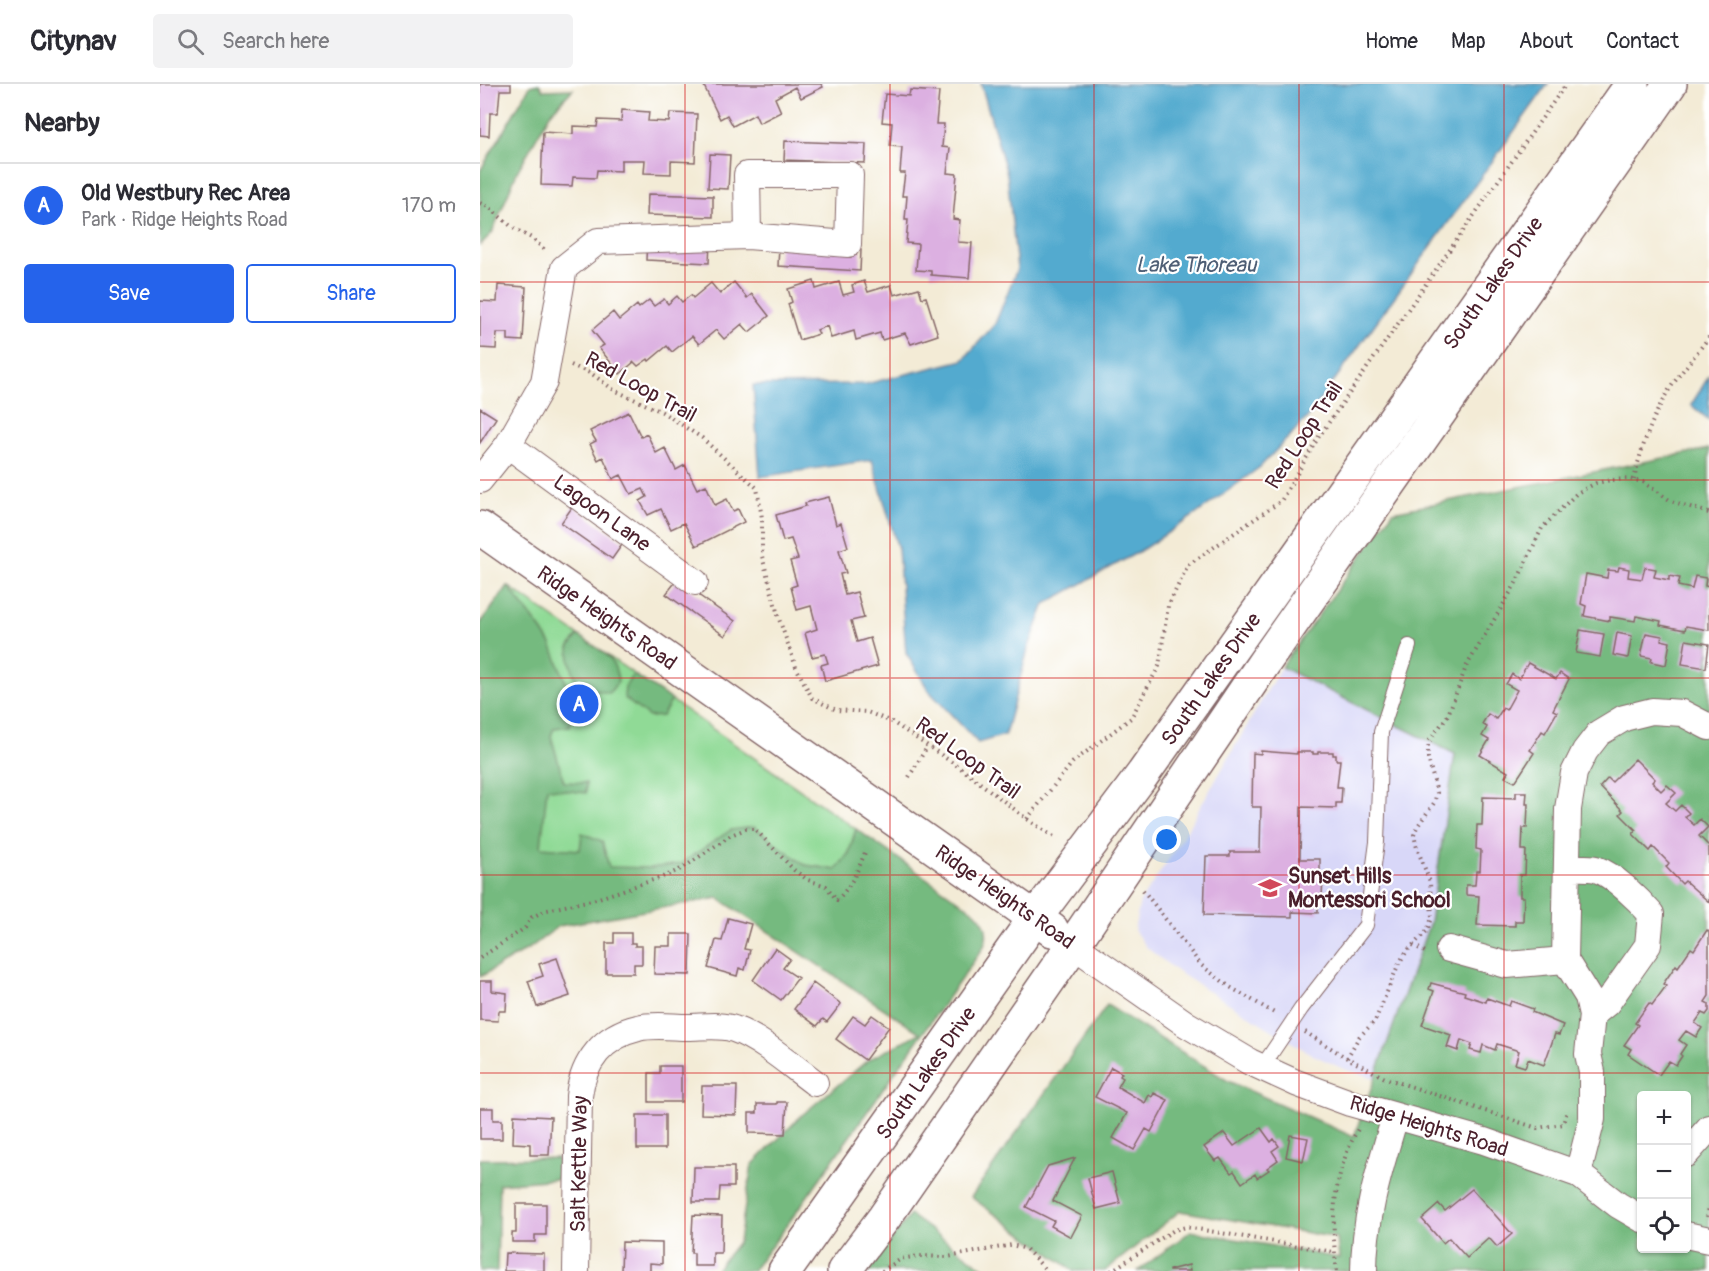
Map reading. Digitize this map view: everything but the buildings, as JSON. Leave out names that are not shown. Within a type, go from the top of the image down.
[{"type":"main road","name":"South Lakes Drive","points":[[785,1271],[1035,918],[1143,774],[1632,84]]},
{"type":"main road","name":"South Lakes Drive","points":[[844,1271],[884,1218],[1073,945],[1266,660],[1670,84]]},
{"type":"main road","name":"Ridge Heights Road","points":[[480,528],[1073,945]]},
{"type":"street","points":[[480,480],[508,444],[544,382],[564,268],[598,241],[748,236],[848,244],[849,176],[747,175],[748,236]]},
{"type":"street","name":"Lagoon Lane","points":[[508,444],[695,582]]},
{"type":"street","points":[[1578,1174],[1592,1119],[1592,1072],[1588,1054],[1592,1016],[1588,997],[1565,960],[1568,809],[1574,773],[1585,751],[1599,733],[1624,718],[1652,711],[1682,713],[1709,727]]},
{"type":"street","points":[[1567,868],[1596,869],[1610,877],[1651,914],[1648,945],[1607,1003],[1592,1016]]},
{"type":"street","name":"Ridge Heights Road","points":[[1073,945],[1186,1024],[1262,1067],[1296,1083],[1395,1117],[1484,1141],[1578,1174],[1637,1217]]},
{"type":"street","points":[[1441,952],[1507,965],[1565,960]]},
{"type":"street","name":"Salt Kettle Way","points":[[576,1271],[579,1096],[581,1081],[589,1062],[602,1045],[619,1034],[638,1028],[731,1028],[746,1034],[815,1083]]},
{"type":"street","points":[[1364,1271],[1365,1240],[1372,1196],[1395,1117]]},
{"type":"street","points":[[1691,1148],[1709,1128]]},
{"type":"street","points":[[1691,1236],[1709,1240]]},
{"type":"lane","points":[[1262,1067],[1366,925],[1377,842],[1381,732],[1409,646]]},
{"type":"path","name":"Red Loop Trail","points":[[567,364],[592,374],[614,390],[662,412],[702,438],[757,488],[762,518],[762,556],[789,648],[812,698],[836,710],[867,712],[892,722],[962,769],[1027,819],[1073,762],[1131,718],[1158,666],[1168,606],[1188,565],[1281,501],[1318,438],[1566,84]]},
{"type":"path","points":[[480,203],[491,209],[513,228],[533,238],[564,268]]},
{"type":"path","points":[[1634,480],[1636,466],[1660,406],[1709,337]]},
{"type":"path","points":[[1347,1058],[1359,1037],[1375,1021],[1399,963],[1427,931],[1432,918],[1430,882],[1414,835],[1437,793],[1428,758],[1428,743],[1448,716],[1466,667],[1516,583],[1542,528],[1577,492],[1596,483],[1611,480],[1643,482],[1671,501],[1709,513]]},
{"type":"path","points":[[909,777],[927,747]]},
{"type":"path","points":[[1027,819],[1054,837]]},
{"type":"path","points":[[480,958],[525,928],[532,917],[548,910],[596,899],[668,875],[683,868],[731,835],[746,829],[755,829],[794,870],[808,880],[826,886],[837,900],[848,889],[866,850]]},
{"type":"path","points":[[1141,887],[1161,911],[1176,936],[1201,965],[1230,987],[1347,1058],[1385,1078],[1537,1128],[1563,1124],[1569,1103]]},
{"type":"path","points":[[1413,945],[1441,952]]},
{"type":"path","points":[[1337,1271],[1333,1222],[1336,1187],[1344,1156],[1385,1078]]},
{"type":"path","points":[[1112,1271],[1174,1230],[1186,1227],[1334,1252]]},
{"type":"path","points":[[882,1271],[901,1259],[918,1256],[948,1257],[1012,1245],[1026,1248],[1047,1271]]},
{"type":"shaded area","points":[[1281,667],[1455,754],[1430,922],[1375,1078],[1344,1069],[1311,1054],[1178,972],[1147,948],[1134,930],[1140,902],[1177,847]]},
{"type":"green space","points":[[539,84],[543,90],[573,89],[550,114],[517,172],[492,233],[480,245],[480,171],[530,86]]},
{"type":"green space","points":[[1709,449],[1709,1271],[1138,1271],[1191,1231],[1339,1258],[1337,1238],[1180,1211],[1105,1271],[1074,1271],[971,1197],[1107,1005],[1228,1081],[1354,1137],[1430,922],[1455,754],[1281,667],[1393,512]]},
{"type":"green space","points":[[508,586],[856,829],[849,853],[836,870],[805,865],[786,853],[718,898],[480,935],[480,624]]},
{"type":"green space","points":[[508,586],[551,644],[566,683],[572,707],[570,726],[554,728],[551,736],[564,782],[586,783],[586,793],[547,788],[541,847],[580,850],[582,833],[602,841],[609,867],[651,868],[680,864],[731,830],[754,827],[805,865],[836,870],[849,853],[856,829],[975,912],[984,924],[986,938],[983,948],[780,1235],[752,1271],[715,1271],[739,1241],[752,1165],[802,1115],[868,1060],[920,1033],[718,898],[559,926],[531,947],[480,977],[480,624]]},
{"type":"green space","points":[[578,635],[605,654],[614,665],[618,682],[609,693],[585,688],[575,678],[569,648]]},
{"type":"green space","points":[[633,674],[672,700],[662,716],[649,717],[624,698],[625,687]]},
{"type":"green space","points":[[557,1158],[557,1179],[499,1184],[497,1271],[480,1271],[480,1159]]},
{"type":"green space","points":[[910,1215],[988,1271],[867,1271]]},
{"type":"water","name":"Lake Thoreau","points":[[981,84],[1548,84],[1308,417],[1260,467],[1195,515],[1140,551],[1045,604],[1028,649],[1005,735],[978,743],[929,691],[906,653],[898,549],[872,460],[760,477],[753,385],[866,384],[963,360],[995,324],[1017,269],[1007,174]]},
{"type":"water","points":[[1709,376],[1709,420],[1691,405]]},
{"type":"place","name":"Old Westbury Rec Area","points":[[579,704]]},
{"type":"place","name":"Sunset Hills Montessori School","points":[[1270,888]]}]
